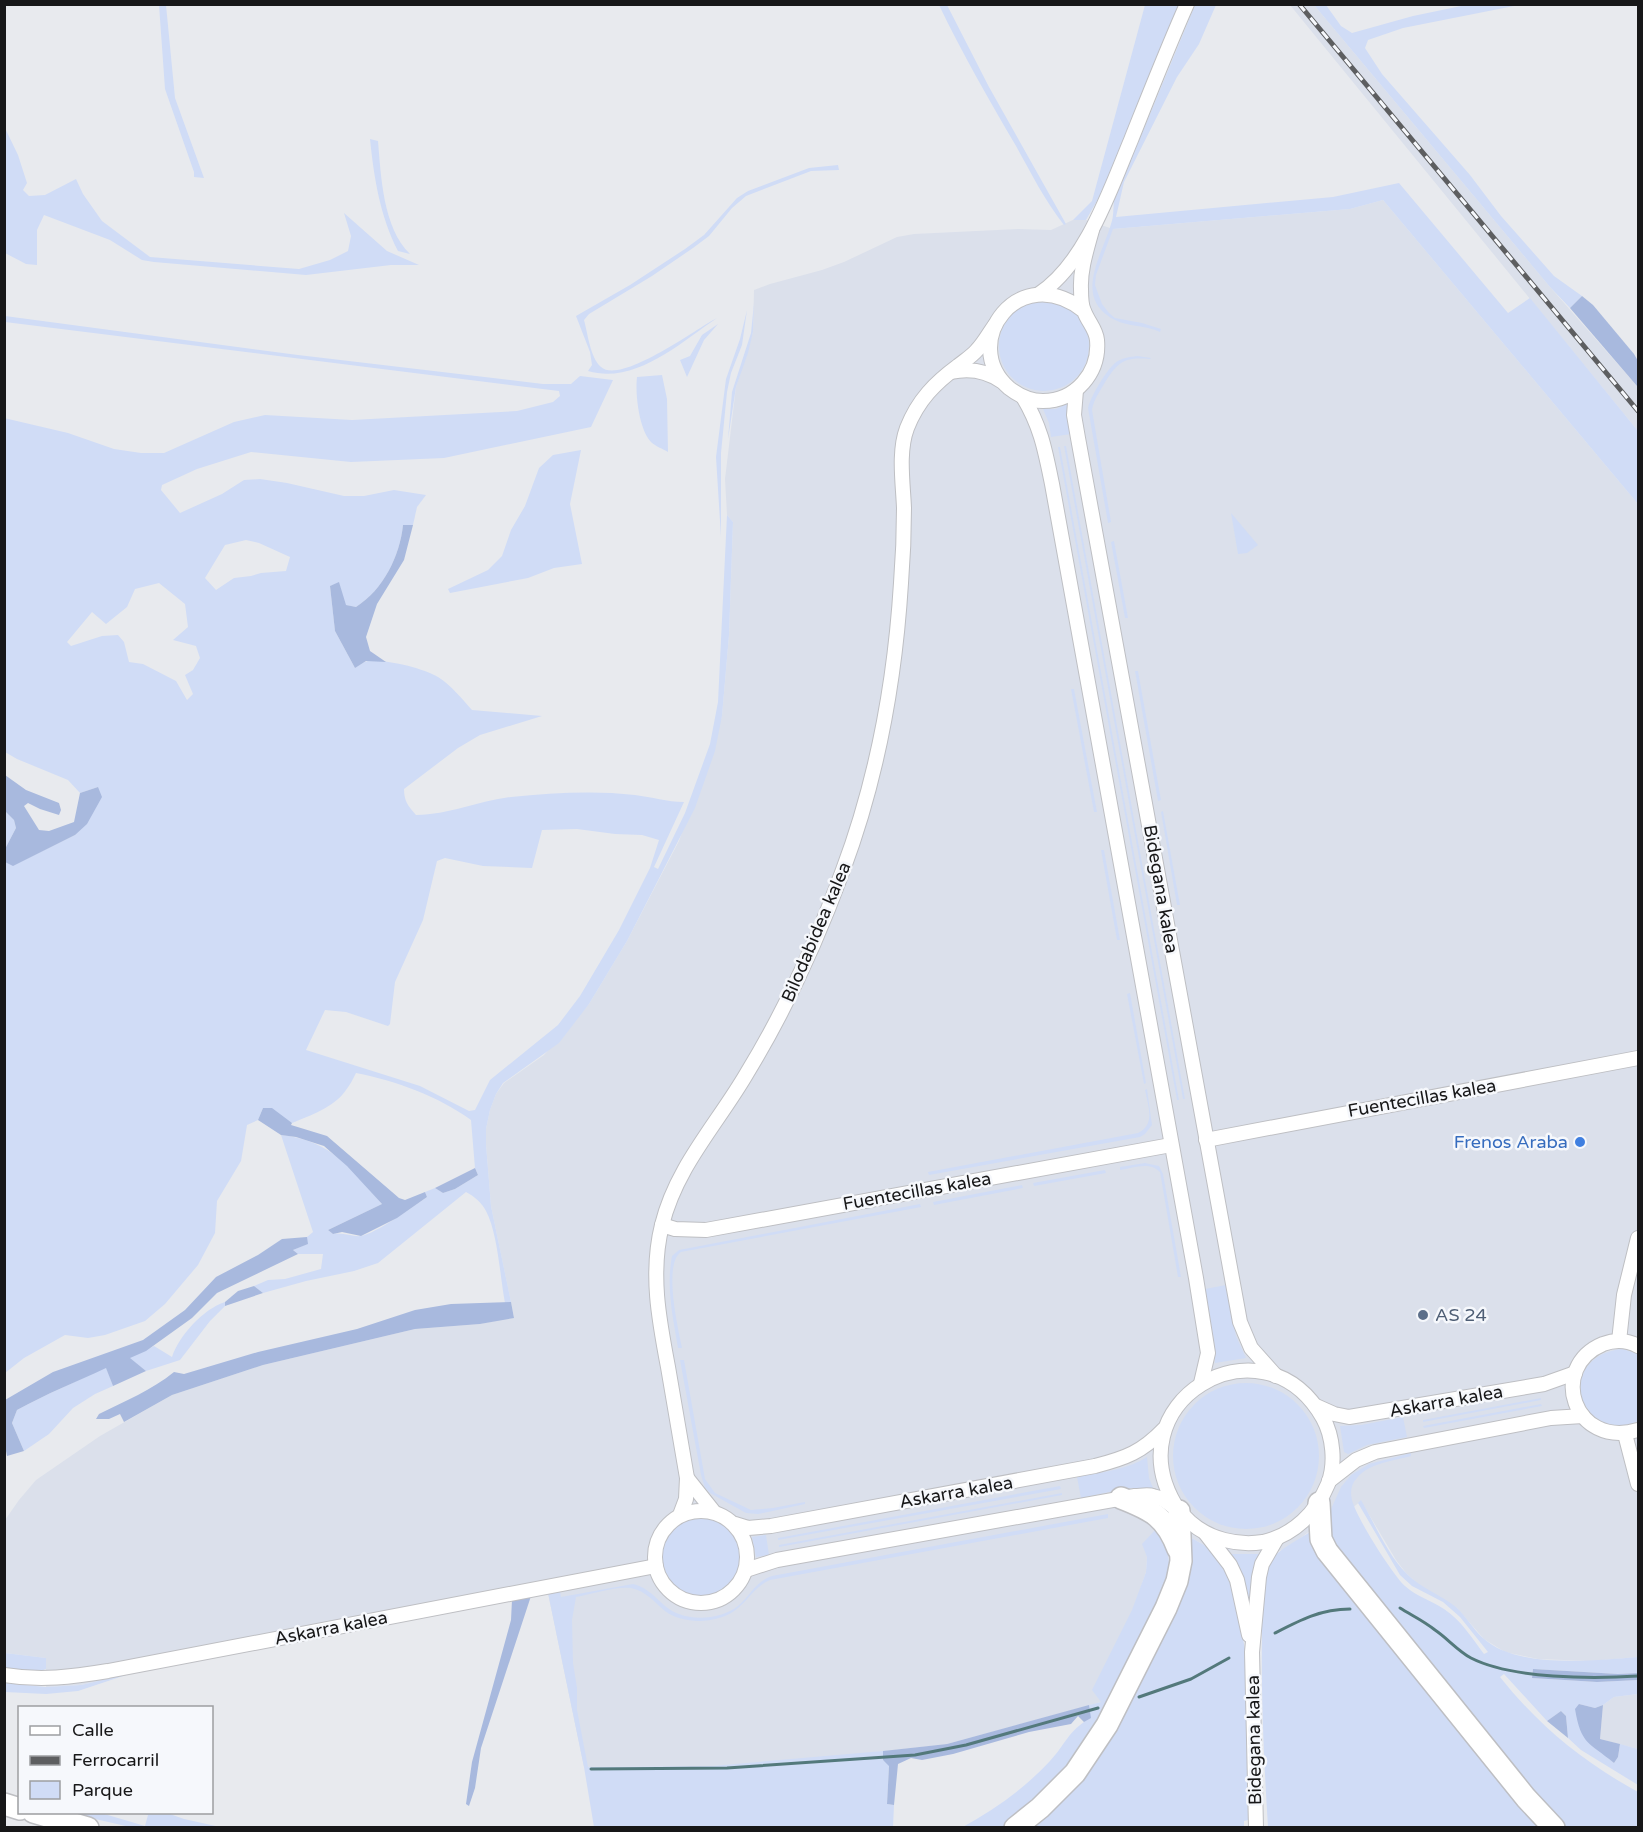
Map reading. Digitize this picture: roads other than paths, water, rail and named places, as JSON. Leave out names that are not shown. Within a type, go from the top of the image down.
[{"type":"highway","points":[[1121,1498],[1154,1513],[1165,1523],[1172,1534],[1181,1561]]},
{"type":"highway","points":[[1319,1503],[1321,1539],[1327,1551],[1526,1798],[1554,1827]]},
{"type":"highway","points":[[1016,1827],[1040,1808],[1074,1773],[1107,1725],[1166,1608],[1177,1581],[1181,1561],[1179,1511]]},
{"type":"highway","points":[[40,1814],[88,1827]]},
{"type":"street","points":[[949,373],[962,369],[991,374],[1023,397],[1041,401],[1060,399],[1076,390],[1090,374],[1097,354],[1097,340],[1084,311],[1081,275],[1092,230],[1187,4]]},
{"type":"street","points":[[1005,384],[997,374],[990,350],[995,325],[1013,304],[1039,294],[1051,286],[1063,273],[1092,230]]},
{"type":"street","points":[[1039,294],[1055,295],[1071,301],[1084,311]]},
{"type":"street","name":"Bilodabidea kalea","points":[[680,1515],[686,1499],[687,1478],[662,1338],[656,1287],[657,1257],[662,1225],[669,1200],[687,1164],[737,1091],[784,1008],[822,925],[855,836],[883,726],[897,634],[903,551],[903,447],[906,430],[923,396],[977,350],[995,325]]},
{"type":"street","name":"Bidegana kalea","points":[[1076,390],[1074,415],[1078,438],[1243,1332],[1251,1348],[1276,1376]]},
{"type":"street","name":"Bidegana kalea","points":[[1023,397],[1037,420],[1052,484],[1207,1341],[1207,1362],[1201,1383]]},
{"type":"street","name":"Fuentecillas kalea","points":[[1206,1140],[1638,1058]]},
{"type":"street","name":"Fuentecillas kalea","points":[[662,1225],[675,1229],[706,1230],[1171,1145]]},
{"type":"street","points":[[1619,1341],[1624,1295],[1638,1238]]},
{"type":"street","points":[[1638,1346],[1619,1341],[1597,1347],[1587,1354],[1575,1373],[1574,1396],[1582,1416],[1591,1425],[1613,1434],[1632,1432],[1638,1484]]},
{"type":"street","points":[[1238,1371],[1258,1371],[1276,1376],[1298,1388],[1316,1406],[1326,1423],[1333,1461],[1329,1481],[1319,1503],[1308,1518],[1277,1538],[1247,1543],[1232,1542],[1204,1532],[1179,1511],[1165,1485],[1161,1449],[1166,1427],[1180,1402],[1201,1383],[1219,1375],[1238,1371]]},
{"type":"street","name":"Askarra kalea","points":[[1316,1406],[1334,1414],[1349,1417],[1544,1384],[1575,1373]]},
{"type":"street","name":"Askarra kalea","points":[[1329,1481],[1356,1460],[1376,1452],[1551,1418],[1582,1416]]},
{"type":"street","name":"Askarra kalea","points":[[735,1524],[748,1528],[771,1526],[1095,1466],[1131,1456],[1144,1448],[1166,1427]]},
{"type":"street","name":"Bilodabidea kalea","points":[[687,1478],[714,1512]]},
{"type":"street","name":"Askarra kalea","points":[[746,1570],[777,1560],[1135,1496],[1154,1496],[1179,1511]]},
{"type":"street","points":[[697,1510],[714,1512],[735,1524],[747,1546],[748,1558],[740,1584],[729,1595],[715,1602],[699,1604],[684,1600],[671,1592],[661,1580],[655,1554],[657,1542],[670,1522],[680,1515],[697,1510]]},
{"type":"street","name":"Bidegana kalea","points":[[1204,1532],[1230,1565],[1237,1580],[1252,1652]]},
{"type":"street","name":"Bidegana kalea","points":[[1256,1826],[1252,1652],[1259,1577],[1262,1564],[1277,1538]]},
{"type":"street","name":"Askarra kalea","points":[[4,1675],[23,1678],[60,1678],[108,1671],[656,1566]]},
{"type":"waterway","points":[[1400,1608],[1431,1627],[1466,1655],[1488,1665],[1530,1674],[1553,1676],[1638,1676]]},
{"type":"waterway","points":[[1275,1633],[1320,1613],[1350,1609]]},
{"type":"waterway","points":[[1139,1697],[1191,1679],[1229,1658]]},
{"type":"waterway","points":[[591,1769],[727,1768],[915,1755],[966,1745],[1098,1708]]},
{"type":"railway","points":[[1299,4],[1638,411]]},
{"type":"place","name":"Frenos Araba","points":[[1580,1142]]},
{"type":"place","name":"AS 24","points":[[1423,1315]]}]
